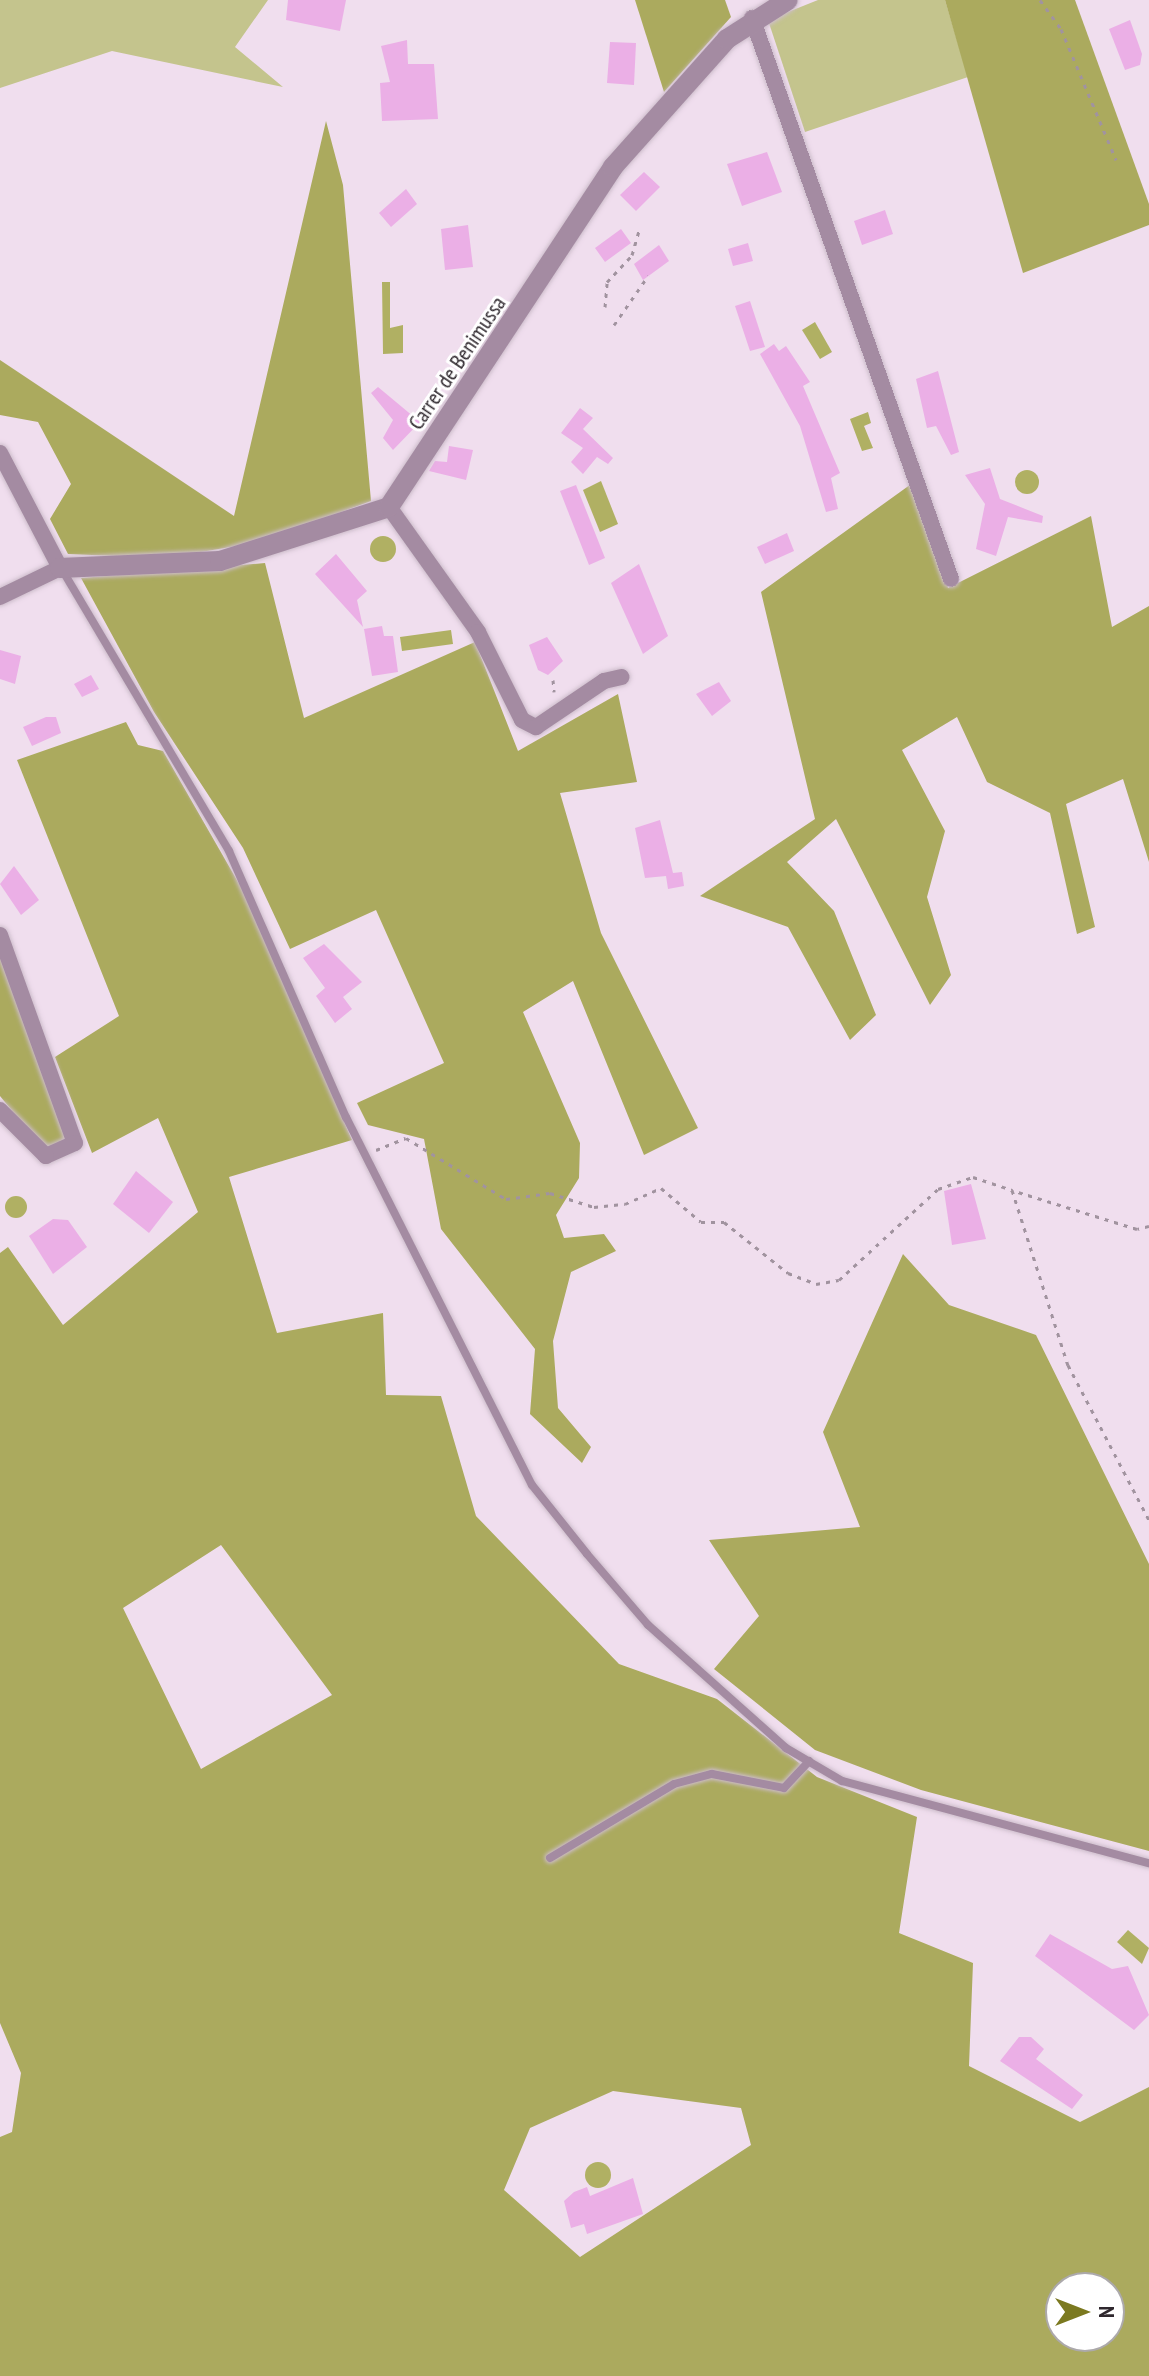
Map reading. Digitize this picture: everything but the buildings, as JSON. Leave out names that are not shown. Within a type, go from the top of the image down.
[{"type":"street","name":"Carrer de Benimussa","points":[[389,507],[613,167],[662,105],[752,18],[788,0]]},
{"type":"street","points":[[752,18],[951,579]]},
{"type":"street","points":[[0,453],[60,568]]},
{"type":"street","points":[[0,597],[60,568],[220,561],[389,507],[478,632],[522,720],[536,727],[604,681],[622,677]]},
{"type":"street","points":[[0,935],[75,1143],[46,1156],[0,1110]]},
{"type":"lane","points":[[60,568],[229,851],[368,1153],[532,1485],[648,1625],[809,1761],[842,1781],[1149,1863]]},
{"type":"lane","points":[[550,1858],[674,1784],[712,1774],[784,1788],[809,1761]]},
{"type":"path","points":[[1040,0],[1061,29],[1116,160]]},
{"type":"path","points":[[605,307],[607,282],[632,255],[639,231]]},
{"type":"path","points":[[614,325],[648,276]]},
{"type":"path","points":[[368,1153],[406,1138],[506,1199],[550,1193],[594,1207],[625,1204],[661,1188],[701,1222],[724,1222],[788,1273],[816,1284],[839,1280],[929,1197],[973,1177],[1137,1229],[1149,1226]]},
{"type":"path","points":[[1012,1190],[1068,1365],[1149,1520]]},
{"type":"green space","points":[[0,0],[268,0],[235,47],[283,87],[112,51],[0,88]]},
{"type":"green space","points":[[818,0],[945,0],[968,77],[805,132],[768,20]]},
{"type":"shaded area","points":[[635,0],[725,0],[731,17],[664,92]]},
{"type":"shaded area","points":[[945,0],[1075,0],[1149,204],[1149,225],[1023,273]]},
{"type":"shaded area","points":[[326,121],[343,185],[371,501],[260,542],[165,558],[68,554],[50,519],[71,484],[38,422],[0,415],[0,360],[234,516]]},
{"type":"shaded area","points":[[382,282],[390,282],[390,328],[403,325],[403,353],[383,354]]},
{"type":"shaded area","points":[[815,322],[832,352],[820,359],[802,330]]},
{"type":"shaded area","points":[[868,412],[871,423],[864,426],[873,448],[862,451],[850,419]]},
{"type":"shaded area","points":[[1027,470],[1038,477],[1039,482],[1032,493],[1027,494],[1016,487],[1015,482],[1022,471]]},
{"type":"shaded area","points":[[601,481],[618,524],[600,532],[583,490]]},
{"type":"shaded area","points":[[914,482],[948,588],[1091,516],[1112,627],[1149,606],[1149,862],[1123,779],[1066,804],[1095,927],[1077,934],[1050,813],[987,782],[957,717],[902,750],[945,831],[927,897],[951,975],[930,1005],[836,819],[787,862],[834,911],[876,1015],[850,1040],[788,927],[700,896],[815,819],[761,592]]},
{"type":"shaded area","points":[[383,536],[392,540],[396,549],[392,558],[383,562],[374,558],[370,549],[374,540]]},
{"type":"shaded area","points":[[265,563],[304,718],[475,642],[518,751],[618,694],[637,782],[560,793],[601,933],[698,1128],[644,1155],[573,981],[523,1012],[580,1143],[579,1178],[556,1215],[564,1238],[604,1234],[616,1251],[571,1272],[553,1341],[558,1408],[591,1447],[582,1463],[530,1414],[535,1349],[441,1229],[424,1139],[368,1125],[357,1103],[444,1063],[376,910],[290,949],[243,848],[154,712],[81,578]]},
{"type":"shaded area","points":[[451,630],[453,644],[402,651],[400,637]]},
{"type":"shaded area","points":[[126,722],[138,745],[163,751],[242,889],[352,1140],[229,1177],[277,1333],[383,1313],[386,1395],[441,1396],[476,1516],[619,1664],[717,1699],[817,1777],[917,1817],[899,1933],[973,1963],[969,2066],[1080,2122],[1149,2087],[1149,2376],[0,2376],[0,2137],[12,2132],[21,2073],[0,2023],[0,1253],[8,1247],[63,1325],[198,1212],[158,1118],[92,1153],[55,1057],[119,1016],[17,760]],"holes":[[[221,1545],[332,1695],[201,1769],[123,1608]],[[613,2091],[741,2108],[751,2145],[580,2257],[504,2190],[530,2128]]]},
{"type":"shaded area","points":[[0,956],[67,1139],[44,1150],[0,1096]]},
{"type":"shaded area","points":[[12,1196],[20,1196],[27,1207],[20,1218],[12,1218],[5,1211],[5,1203]]},
{"type":"shaded area","points":[[903,1254],[949,1305],[1036,1335],[1149,1564],[1149,1851],[921,1790],[815,1750],[714,1669],[759,1616],[709,1540],[860,1527],[823,1432]]},
{"type":"shaded area","points":[[1128,1930],[1149,1948],[1142,1964],[1117,1942]]},
{"type":"shaded area","points":[[598,2162],[608,2165],[611,2175],[608,2185],[598,2188],[588,2185],[585,2175],[588,2165]]}]
